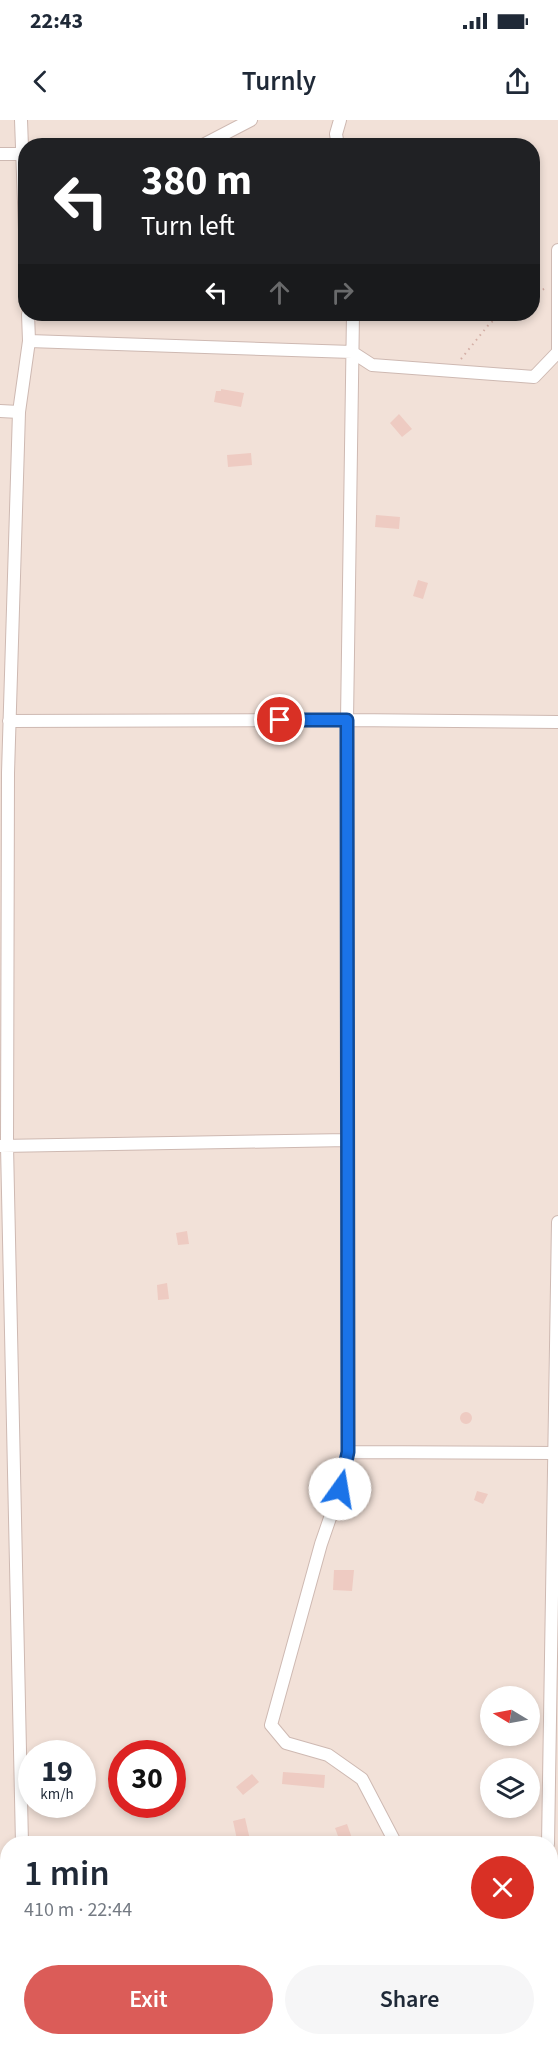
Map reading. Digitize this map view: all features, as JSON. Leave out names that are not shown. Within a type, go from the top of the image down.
[{"type":"street","points":[[21,120],[22,138]]},
{"type":"street","points":[[216,138],[251,120]]},
{"type":"street","points":[[337,138],[340,120]]},
{"type":"street","points":[[0,154],[18,154]]},
{"type":"street","points":[[29,341],[352,352],[372,365],[534,377],[558,353],[558,250]]},
{"type":"street","points":[[22,1836],[3,1146],[4,773],[9,721],[19,412],[29,341],[28,321]]},
{"type":"street","points":[[353,321],[347,720],[348,1452],[340,1489],[321,1544],[271,1725],[286,1743],[328,1755],[362,1779],[392,1836]]},
{"type":"street","points":[[0,411],[19,412]]},
{"type":"street","points":[[9,721],[558,722]]},
{"type":"street","points":[[3,1146],[348,1140]]},
{"type":"street","points":[[548,1836],[554,1453],[557,1400],[558,1222]]},
{"type":"street","points":[[348,1452],[554,1453]]},
{"type":"path","points":[[452,371],[493,321]]},
{"type":"shaded area","points":[[0,120],[558,120],[558,1836],[0,1836]]},
{"type":"building","points":[[221,389],[244,393],[241,407],[214,402],[216,391],[221,391]]},
{"type":"building","points":[[399,414],[412,429],[402,437],[390,423]]},
{"type":"building","points":[[251,453],[252,465],[228,467],[227,455]]},
{"type":"building","points":[[376,515],[400,517],[399,529],[375,527]]},
{"type":"building","points":[[418,580],[428,583],[423,599],[413,596]]},
{"type":"building","points":[[187,1231],[189,1244],[178,1245],[176,1233]]},
{"type":"building","points":[[167,1283],[169,1299],[158,1300],[157,1285]]},
{"type":"building","points":[[468,1412],[472,1418],[468,1424],[464,1424],[460,1416]]},
{"type":"building","points":[[477,1491],[488,1494],[483,1504],[474,1500]]},
{"type":"building","points":[[334,1570],[354,1570],[352,1591],[333,1590]]},
{"type":"building","points":[[283,1772],[325,1775],[324,1788],[282,1784]]},
{"type":"building","points":[[252,1774],[259,1782],[243,1795],[236,1787]]},
{"type":"building","points":[[245,1818],[249,1836],[236,1836],[233,1821]]},
{"type":"building","points":[[347,1824],[351,1836],[338,1836],[335,1828]]},
{"type":"route","points":[[280,720],[347,720],[348,1452],[340,1489]]}]
